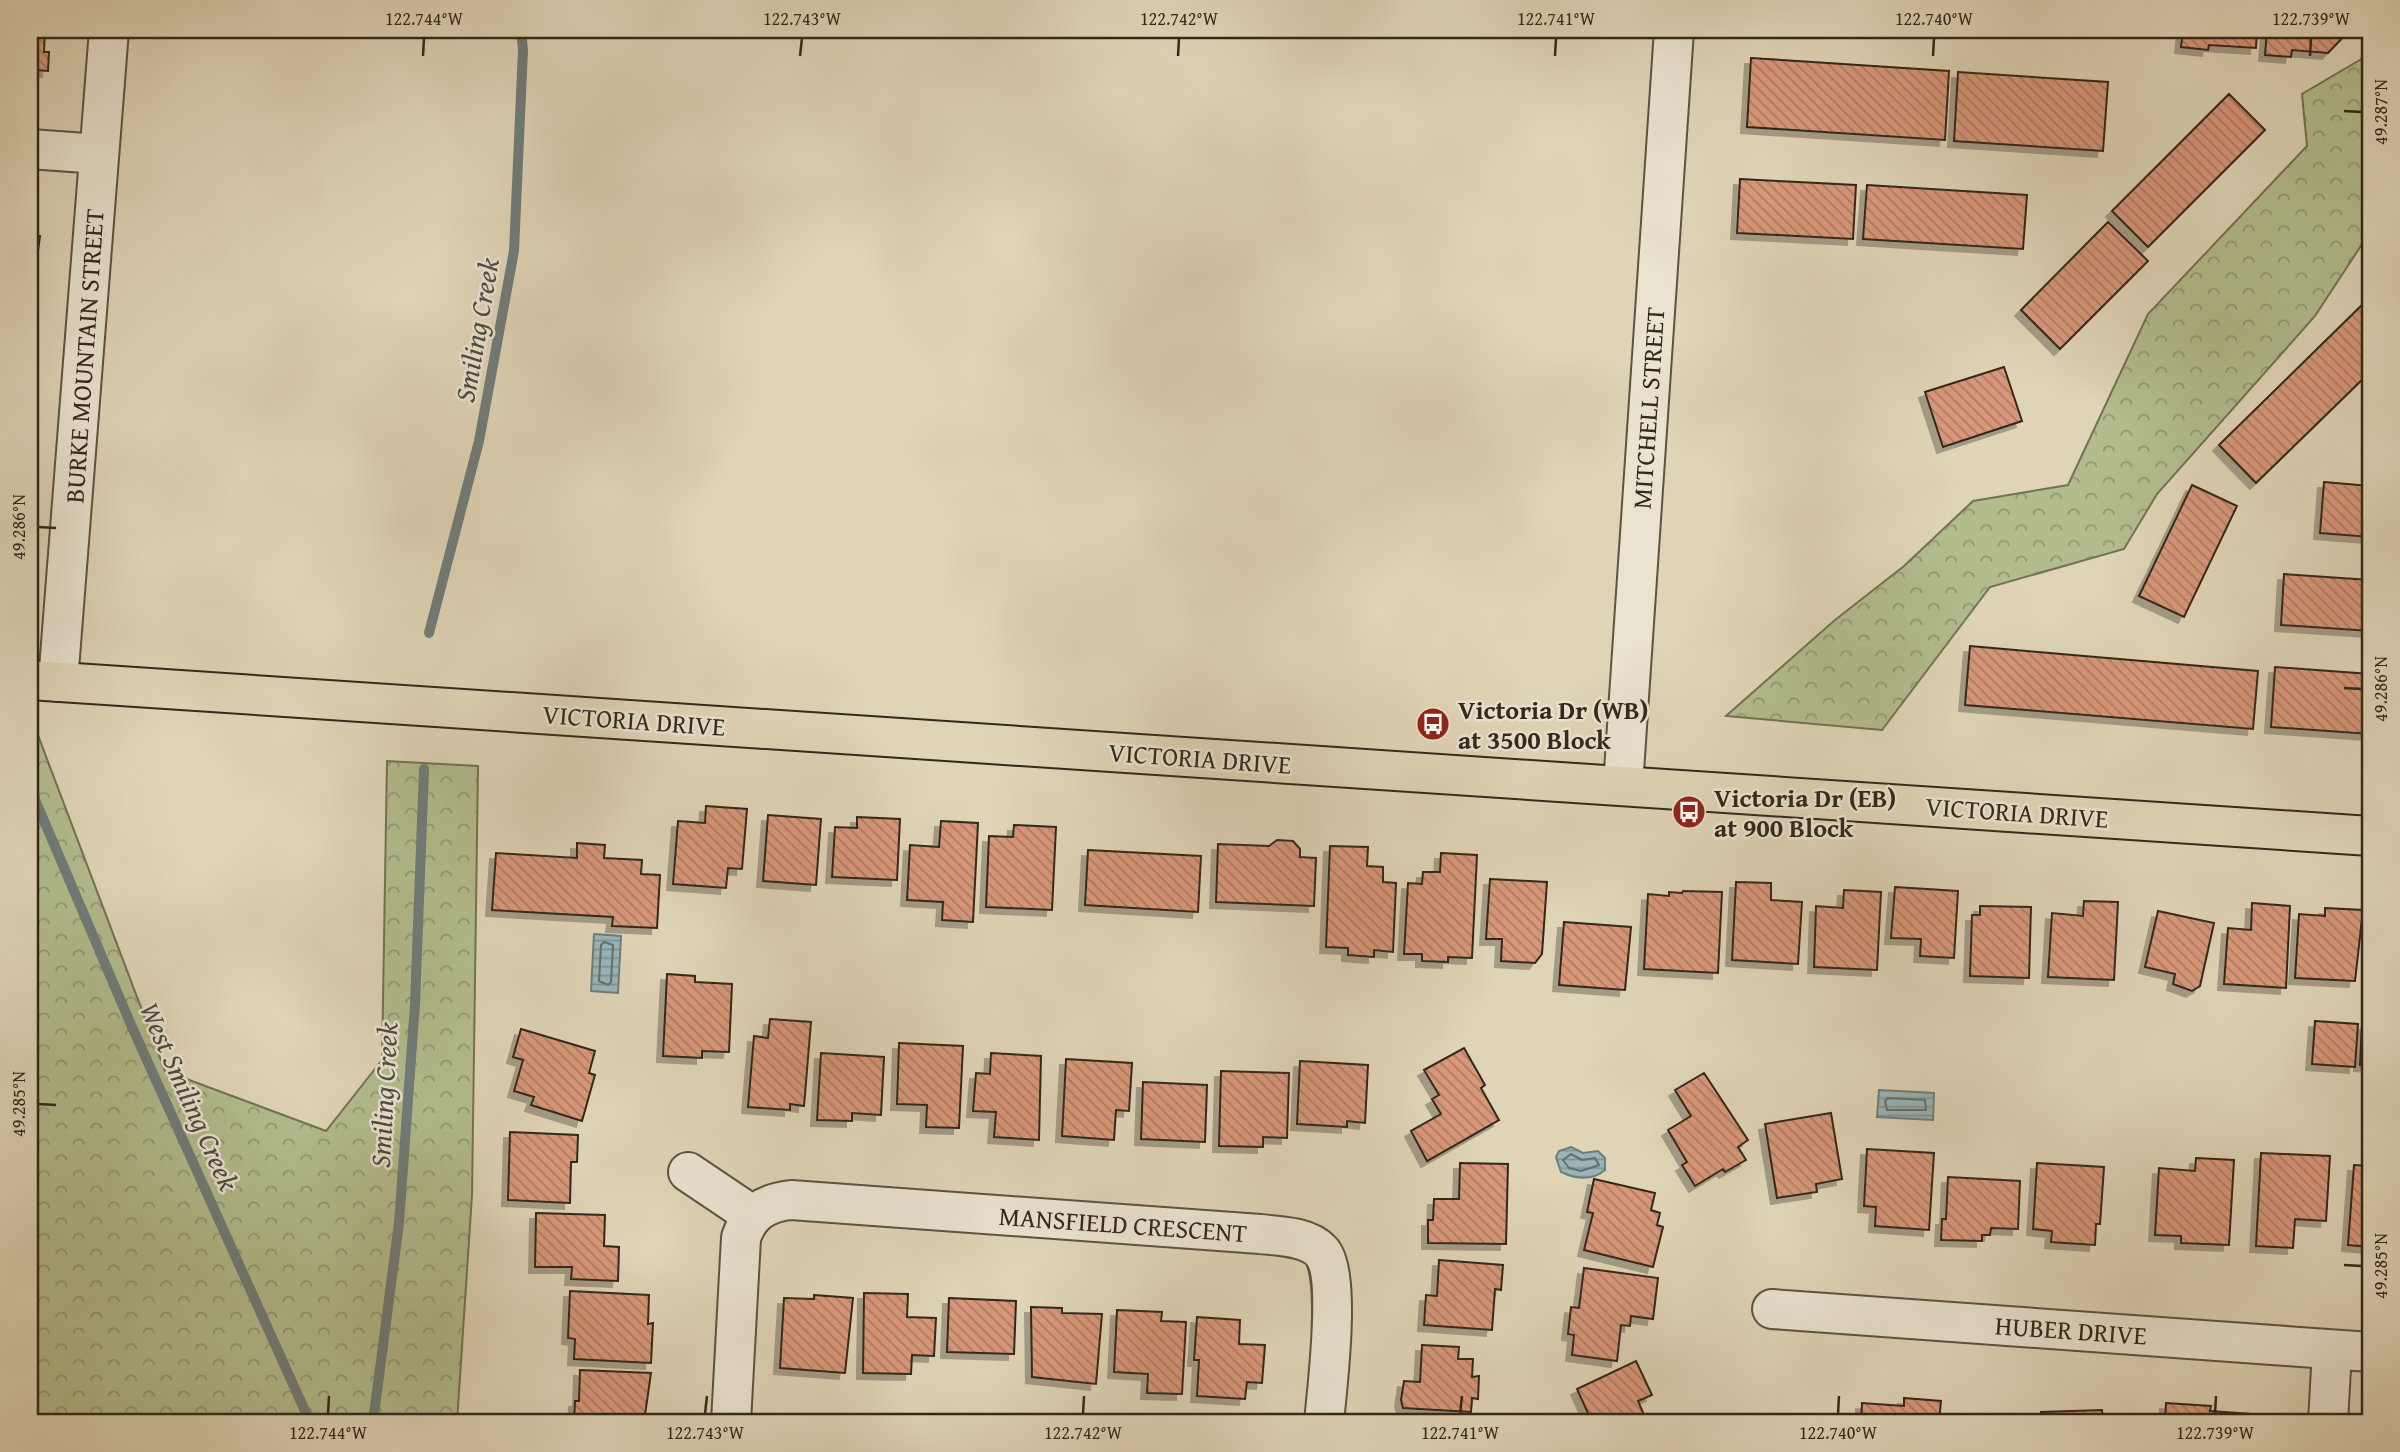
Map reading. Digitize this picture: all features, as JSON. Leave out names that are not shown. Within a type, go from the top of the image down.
[{"type":"main road","name":"VICTORIA DRIVE","points":[[44,681],[2370,836]]},
{"type":"street","name":"BURKE MOUNTAIN STREET","points":[[44,681],[99,154],[109,30]]},
{"type":"street","name":"MITCHELL STREET","points":[[1623,786],[1674,30]]},
{"type":"street","points":[[30,149],[99,154]]},
{"type":"street","points":[[688,1172],[752,1215],[741,1238],[731,1422]]},
{"type":"street","name":"MANSFIELD CRESCENT","points":[[752,1215],[776,1202],[790,1200],[1260,1234],[1309,1244],[1321,1251],[1331,1276],[1324,1422]]},
{"type":"street","name":"HUBER DRIVE","points":[[1772,1309],[2370,1352]]},
{"type":"street","points":[[2328,1422],[2333,1350]]},
{"type":"green space","points":[[2370,54],[2370,232],[2315,316],[2157,494],[2124,549],[1990,587],[1882,730],[1726,716],[1835,620],[1904,566],[1973,501],[2068,485],[2148,314],[2307,146],[2302,94]]},
{"type":"green space","points":[[30,729],[36,730],[165,1071],[326,1131],[382,1060],[387,761],[478,766],[472,1195],[457,1422],[30,1422],[34,969],[30,957]]},
{"type":"water","points":[[594,934],[621,936],[618,993],[591,991]]},
{"type":"water","points":[[1879,1090],[1934,1093],[1933,1120],[1877,1117]]},
{"type":"water","points":[[1571,1147],[1583,1153],[1598,1151],[1605,1158],[1605,1170],[1584,1178],[1561,1172],[1556,1157],[1559,1151]]},
{"type":"building","points":[[30,30],[45,30],[44,52],[49,52],[48,71],[36,70],[35,80],[30,80]]},
{"type":"building","points":[[2183,30],[2257,30],[2256,48],[2209,45],[2208,50],[2181,47]]},
{"type":"building","points":[[2267,30],[2350,30],[2328,53],[2292,50],[2291,57],[2265,55]]},
{"type":"building","points":[[1751,58],[1949,71],[1945,140],[1747,127]]},
{"type":"building","points":[[1958,72],[2108,82],[2103,151],[1954,141]]},
{"type":"building","points":[[2229,94],[2265,130],[2148,247],[2112,211]]},
{"type":"building","points":[[1740,179],[1856,185],[1853,239],[1737,233]]},
{"type":"building","points":[[1867,185],[2027,195],[2023,249],[1863,239]]},
{"type":"building","points":[[30,215],[37,215],[35,236],[40,236],[37,258],[33,258],[31,285]]},
{"type":"building","points":[[2108,222],[2148,261],[2060,349],[2021,310]]},
{"type":"building","points":[[2364,303],[2370,309],[2370,372],[2256,483],[2219,445]]},
{"type":"building","points":[[2004,367],[2022,421],[1943,447],[1925,392]]},
{"type":"building","points":[[2324,482],[2370,486],[2370,537],[2320,533]]},
{"type":"building","points":[[2192,485],[2237,506],[2184,617],[2139,596]]},
{"type":"building","points":[[2284,574],[2370,580],[2370,631],[2281,625]]},
{"type":"building","points":[[1970,646],[2258,671],[2253,729],[1965,705]]},
{"type":"building","points":[[2275,667],[2370,674],[2370,734],[2271,727]]},
{"type":"building","points":[[706,806],[747,809],[742,869],[728,868],[726,888],[673,884],[678,821],[705,823]]},
{"type":"building","points":[[768,815],[821,819],[816,885],[763,881]]},
{"type":"building","points":[[857,817],[900,819],[897,880],[832,877],[835,827],[857,828]]},
{"type":"building","points":[[941,821],[978,823],[973,922],[942,920],[943,902],[907,900],[910,845],[939,847]]},
{"type":"building","points":[[1014,825],[1056,827],[1052,910],[986,907],[989,836],[1013,837]]},
{"type":"building","points":[[1277,840],[1293,841],[1300,849],[1300,857],[1316,858],[1314,906],[1216,902],[1218,844],[1269,846]]},
{"type":"building","points":[[577,843],[605,845],[604,858],[642,860],[641,874],[660,875],[657,928],[612,926],[613,917],[492,910],[496,853],[577,858]]},
{"type":"building","points":[[1330,846],[1368,847],[1367,866],[1383,867],[1383,882],[1396,883],[1393,952],[1374,950],[1374,957],[1348,955],[1348,948],[1326,947]]},
{"type":"building","points":[[1088,850],[1201,856],[1198,912],[1085,905]]},
{"type":"building","points":[[1441,853],[1477,855],[1472,958],[1448,957],[1448,962],[1422,961],[1422,954],[1404,954],[1408,883],[1422,884],[1423,872],[1440,872]]},
{"type":"building","points":[[1490,879],[1547,882],[1542,954],[1535,963],[1501,961],[1502,939],[1486,939]]},
{"type":"building","points":[[1736,882],[1771,883],[1771,900],[1802,902],[1798,964],[1732,960]]},
{"type":"building","points":[[1895,887],[1958,891],[1954,958],[1920,956],[1921,939],[1891,938]]},
{"type":"building","points":[[1844,890],[1881,892],[1877,970],[1814,967],[1816,906],[1843,908]]},
{"type":"building","points":[[1669,892],[1722,892],[1718,973],[1644,969],[1648,894],[1669,896]]},
{"type":"building","points":[[2084,901],[2118,902],[2114,980],[2048,977],[2052,913],[2083,916]]},
{"type":"building","points":[[2252,903],[2290,906],[2286,988],[2224,984],[2228,928],[2251,930]]},
{"type":"building","points":[[1980,906],[2031,907],[2029,978],[1970,976],[1972,915],[1980,915]]},
{"type":"building","points":[[2325,908],[2363,910],[2355,981],[2295,978],[2299,914],[2325,916]]},
{"type":"building","points":[[2158,911],[2214,923],[2200,986],[2192,991],[2173,984],[2175,974],[2145,967]]},
{"type":"building","points":[[1564,922],[1631,927],[1625,990],[1559,985]]},
{"type":"building","points":[[667,974],[695,976],[695,982],[732,984],[729,1052],[702,1051],[702,1058],[663,1056]]},
{"type":"building","points":[[770,1019],[811,1022],[804,1106],[790,1104],[790,1110],[748,1107],[754,1036],[768,1038]]},
{"type":"building","points":[[2315,1021],[2358,1024],[2355,1067],[2312,1064]]},
{"type":"building","points":[[2362,1024],[2370,1024],[2370,1066],[2360,1065]]},
{"type":"building","points":[[521,1029],[595,1051],[589,1073],[595,1075],[582,1121],[531,1105],[534,1097],[514,1091],[523,1060],[513,1057]]},
{"type":"building","points":[[899,1043],[963,1046],[959,1128],[926,1127],[927,1105],[897,1104]]},
{"type":"building","points":[[1464,1048],[1485,1085],[1481,1088],[1499,1120],[1427,1161],[1411,1131],[1441,1114],[1432,1099],[1439,1095],[1424,1070]]},
{"type":"building","points":[[821,1053],[884,1057],[881,1115],[852,1113],[852,1121],[817,1120]]},
{"type":"building","points":[[991,1053],[1041,1056],[1039,1140],[994,1137],[996,1112],[973,1111],[976,1073],[990,1074]]},
{"type":"building","points":[[1066,1059],[1132,1063],[1129,1111],[1116,1110],[1114,1140],[1062,1136]]},
{"type":"building","points":[[1300,1061],[1368,1065],[1365,1123],[1347,1121],[1347,1127],[1297,1124]]},
{"type":"building","points":[[1221,1071],[1289,1073],[1287,1138],[1263,1137],[1263,1147],[1219,1146]]},
{"type":"building","points":[[1704,1073],[1748,1140],[1738,1147],[1746,1160],[1725,1172],[1723,1169],[1695,1186],[1682,1165],[1687,1162],[1668,1130],[1691,1116],[1675,1090]]},
{"type":"building","points":[[1143,1082],[1207,1085],[1205,1142],[1141,1139]]},
{"type":"building","points":[[1831,1113],[1842,1179],[1816,1184],[1817,1192],[1777,1198],[1765,1124]]},
{"type":"building","points":[[510,1132],[578,1135],[577,1162],[571,1162],[570,1203],[508,1200]]},
{"type":"building","points":[[1867,1149],[1934,1153],[1929,1230],[1875,1226],[1876,1207],[1864,1206]]},
{"type":"building","points":[[2261,1153],[2330,1156],[2326,1221],[2295,1219],[2293,1248],[2256,1246]]},
{"type":"building","points":[[2196,1158],[2234,1160],[2229,1245],[2181,1243],[2181,1236],[2155,1235],[2159,1168],[2195,1171]]},
{"type":"building","points":[[1460,1163],[1508,1164],[1506,1244],[1428,1243],[1428,1220],[1433,1220],[1434,1199],[1459,1199]]},
{"type":"building","points":[[2037,1163],[2104,1167],[2100,1224],[2096,1224],[2095,1245],[2051,1242],[2052,1231],[2033,1229]]},
{"type":"building","points":[[2354,1165],[2370,1166],[2370,1247],[2348,1245]]},
{"type":"building","points":[[1948,1177],[2020,1181],[2018,1229],[1991,1228],[1990,1235],[1982,1235],[1982,1241],[1941,1240],[1942,1219],[1946,1219]]},
{"type":"building","points":[[1594,1179],[1655,1193],[1651,1210],[1660,1213],[1657,1225],[1663,1227],[1653,1267],[1584,1250],[1593,1213],[1587,1212]]},
{"type":"building","points":[[536,1213],[605,1215],[604,1246],[619,1247],[618,1281],[571,1279],[572,1267],[535,1267]]},
{"type":"building","points":[[1439,1260],[1503,1265],[1501,1290],[1495,1289],[1492,1330],[1424,1325],[1426,1295],[1437,1296]]},
{"type":"building","points":[[1584,1268],[1658,1278],[1653,1319],[1631,1316],[1630,1326],[1621,1325],[1617,1361],[1572,1355],[1574,1335],[1568,1334],[1571,1307],[1579,1308]]},
{"type":"building","points":[[570,1291],[649,1295],[648,1324],[653,1323],[651,1363],[574,1359],[575,1339],[568,1338]]},
{"type":"building","points":[[864,1293],[908,1294],[907,1317],[936,1318],[934,1356],[912,1355],[911,1374],[863,1373]]},
{"type":"building","points":[[814,1295],[853,1298],[845,1373],[780,1368],[784,1298],[814,1299]]},
{"type":"building","points":[[949,1298],[1016,1301],[1014,1354],[947,1352]]},
{"type":"building","points":[[1031,1307],[1062,1308],[1062,1313],[1102,1314],[1096,1384],[1032,1377]]},
{"type":"building","points":[[1117,1310],[1162,1312],[1161,1321],[1186,1322],[1182,1394],[1147,1393],[1148,1374],[1114,1372]]},
{"type":"building","points":[[1197,1317],[1240,1320],[1239,1344],[1265,1345],[1262,1383],[1247,1382],[1245,1399],[1197,1396],[1199,1360],[1194,1360]]},
{"type":"building","points":[[1422,1345],[1459,1347],[1458,1359],[1473,1359],[1472,1377],[1479,1376],[1478,1399],[1472,1398],[1471,1412],[1403,1408],[1401,1400],[1404,1381],[1420,1382]]},
{"type":"building","points":[[1636,1361],[1652,1395],[1638,1401],[1647,1422],[1592,1422],[1577,1389]]},
{"type":"building","points":[[580,1370],[651,1373],[644,1422],[574,1422],[575,1401],[579,1401]]},
{"type":"building","points":[[1904,1398],[1941,1401],[1939,1422],[1861,1422],[1862,1403],[1904,1406]]},
{"type":"building","points":[[2166,1403],[2211,1406],[2210,1411],[2251,1414],[2251,1422],[2165,1422]]},
{"type":"building","points":[[2102,1410],[2103,1422],[2041,1422],[2041,1412]]},
{"type":"building","points":[[1980,1414],[2026,1417],[2026,1422],[1955,1422],[1980,1421]]},
{"type":"building","points":[[802,1417],[878,1422],[801,1422]]},
{"type":"waterway","name":"Smiling Creek","points":[[429,633],[479,441],[514,251],[523,50],[521,30]]},
{"type":"waterway","name":"Smiling Creek","points":[[373,1422],[399,1223],[415,1004],[424,769]]},
{"type":"waterway","name":"West Smiling Creek","points":[[30,788],[132,1027],[310,1422]]},
{"type":"place","name":"Victoria Dr (WB) at 3500 Block","points":[[1433,724]]},
{"type":"place","name":"Victoria Dr (EB) at 900 Block","points":[[1689,812]]}]
